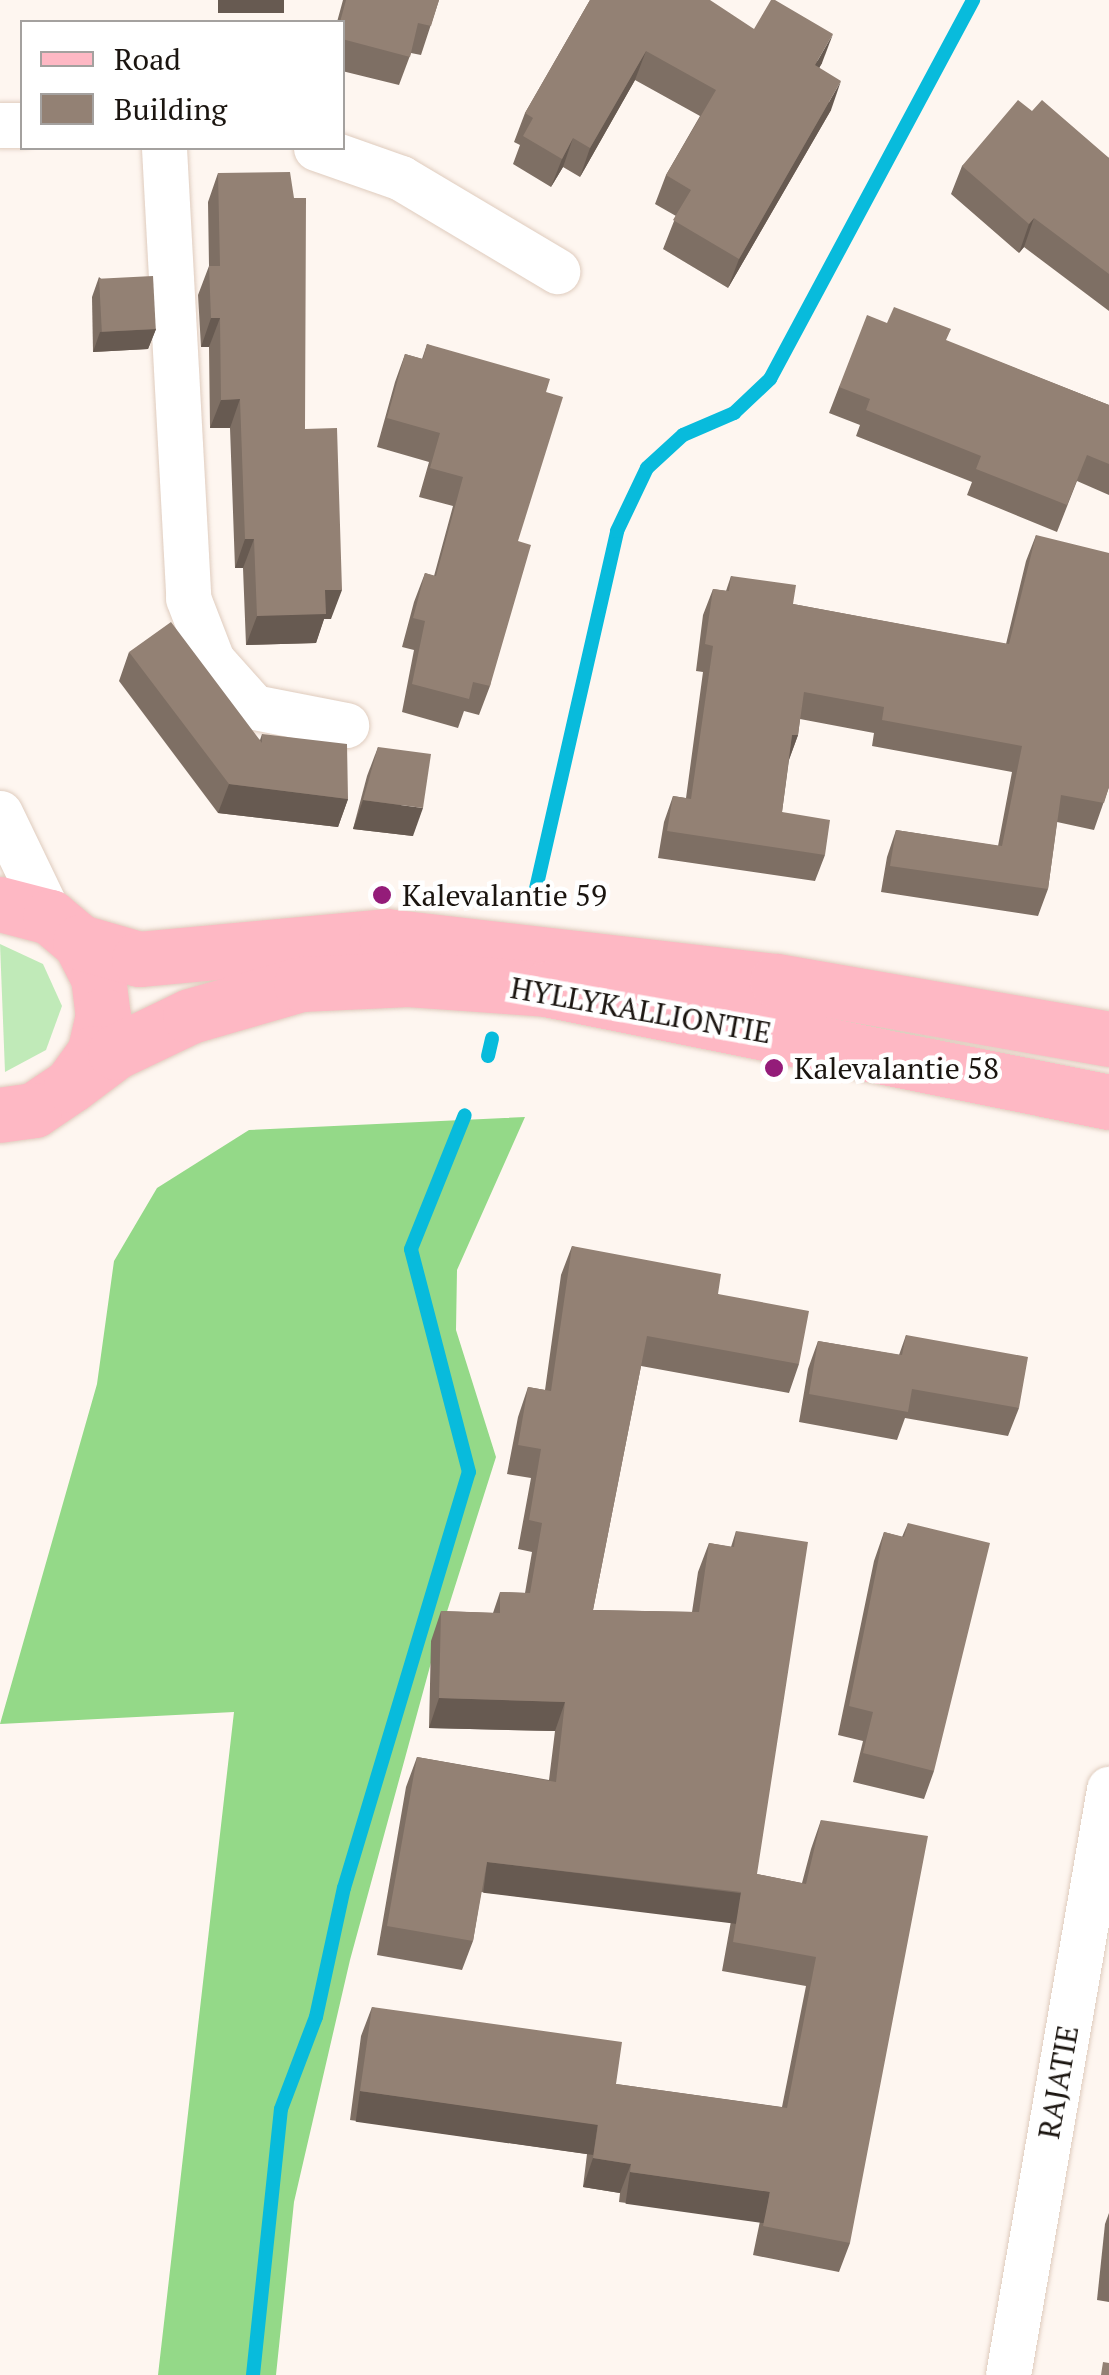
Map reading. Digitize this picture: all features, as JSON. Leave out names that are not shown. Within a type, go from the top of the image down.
[{"type":"main road","name":"HYLLYKALLIONTIE","points":[[43,921],[153,959],[287,940],[386,936],[777,981],[1109,1039]]},
{"type":"main road","points":[[35,1103],[94,1053],[103,1016],[98,977],[43,921]]},
{"type":"main road","name":"HYLLYKALLIONTIE","points":[[0,1160],[35,1103],[114,1052],[190,1016],[302,984],[408,979],[546,989],[1109,1102]]},
{"type":"street","points":[[164,150],[188,598],[212,660],[254,707],[346,724]]},
{"type":"street","points":[[322,150],[401,178],[557,272]]},
{"type":"street","points":[[0,813],[43,921]]},
{"type":"street","name":"RAJATIE","points":[[1008,2375],[1109,1790]]},
{"type":"green space","points":[[0,944],[43,964],[62,1006],[46,1050],[5,1072]]},
{"type":"green space","points":[[525,1117],[457,1270],[456,1330],[496,1457],[432,1659],[350,1960],[294,2202],[276,2375],[158,2375],[234,1712],[0,1724],[97,1384],[114,1261],[157,1188],[249,1130]]},
{"type":"building","points":[[346,0],[439,0],[431,26],[418,23],[410,57],[345,40],[345,20],[341,20]]},
{"type":"building","points":[[590,0],[710,0],[754,29],[771,0],[775,0],[833,34],[815,65],[841,81],[739,259],[673,220],[691,190],[666,175],[716,90],[646,51],[590,148],[573,138],[562,159],[523,136],[533,118],[525,113]]},
{"type":"building","points":[[1018,100],[1032,111],[1042,100],[1109,158],[1109,274],[1034,218],[1029,224],[962,166]]},
{"type":"building","points":[[290,172],[294,198],[306,198],[305,429],[337,428],[342,590],[325,590],[326,614],[257,616],[254,539],[245,539],[240,399],[221,400],[220,318],[211,318],[209,266],[220,266],[218,173]]},
{"type":"building","points":[[153,276],[156,329],[102,332],[99,279]]},
{"type":"building","points":[[894,307],[951,329],[946,340],[1109,405],[1109,464],[1087,455],[1067,505],[976,469],[981,456],[866,410],[870,399],[839,387],[867,315],[887,323]]},
{"type":"building","points":[[427,344],[550,379],[546,392],[563,397],[518,541],[531,545],[490,686],[473,682],[469,699],[412,684],[425,621],[413,618],[425,573],[436,576],[463,477],[430,468],[440,433],[387,418],[405,354],[423,359]]},
{"type":"building","points":[[1036,535],[1109,553],[1109,787],[1104,803],[1061,795],[1048,889],[890,866],[896,830],[1002,846],[1022,746],[882,720],[884,707],[804,692],[798,735],[792,735],[782,812],[830,820],[825,855],[667,831],[673,796],[691,799],[713,646],[705,644],[713,589],[729,591],[731,576],[796,585],[793,604],[1009,644]]},
{"type":"building","points":[[171,622],[262,743],[262,734],[347,744],[348,799],[229,784],[129,652]]},
{"type":"building","points":[[378,747],[431,754],[423,808],[363,800]]},
{"type":"building","points":[[572,1246],[721,1274],[718,1294],[809,1311],[799,1364],[647,1336],[593,1610],[699,1612],[709,1543],[734,1547],[736,1531],[808,1542],[757,1874],[806,1884],[821,1820],[928,1836],[850,2243],[763,2226],[770,2192],[630,2172],[631,2164],[593,2158],[598,2125],[360,2091],[372,2007],[622,2042],[616,2084],[787,2108],[816,1957],[733,1942],[741,1892],[487,1862],[473,1941],[387,1926],[417,1757],[556,1782],[565,1702],[439,1698],[441,1611],[500,1613],[500,1592],[530,1593],[542,1523],[529,1520],[541,1449],[518,1445],[528,1387],[551,1391]]},
{"type":"building","points":[[906,1335],[1028,1357],[1019,1408],[912,1389],[908,1412],[809,1394],[818,1341],[902,1355]]},
{"type":"building","points":[[908,1523],[990,1543],[934,1771],[863,1753],[873,1712],[849,1706],[884,1532],[904,1537]]},
{"type":"building","points":[[1103,2362],[1109,2363],[1109,2375],[1101,2375]]},
{"type":"waterway","points":[[535,893],[617,531],[647,468],[683,435],[734,413],[770,379],[973,0]]},
{"type":"waterway","points":[[488,1056],[492,1038]]},
{"type":"waterway","points":[[253,2375],[281,2109],[316,2017],[344,1888],[469,1472],[411,1249],[465,1115]]},
{"type":"place","name":"Kalevalantie 59","points":[[382,895]]},
{"type":"place","name":"Kalevalantie 58","points":[[774,1068]]}]
